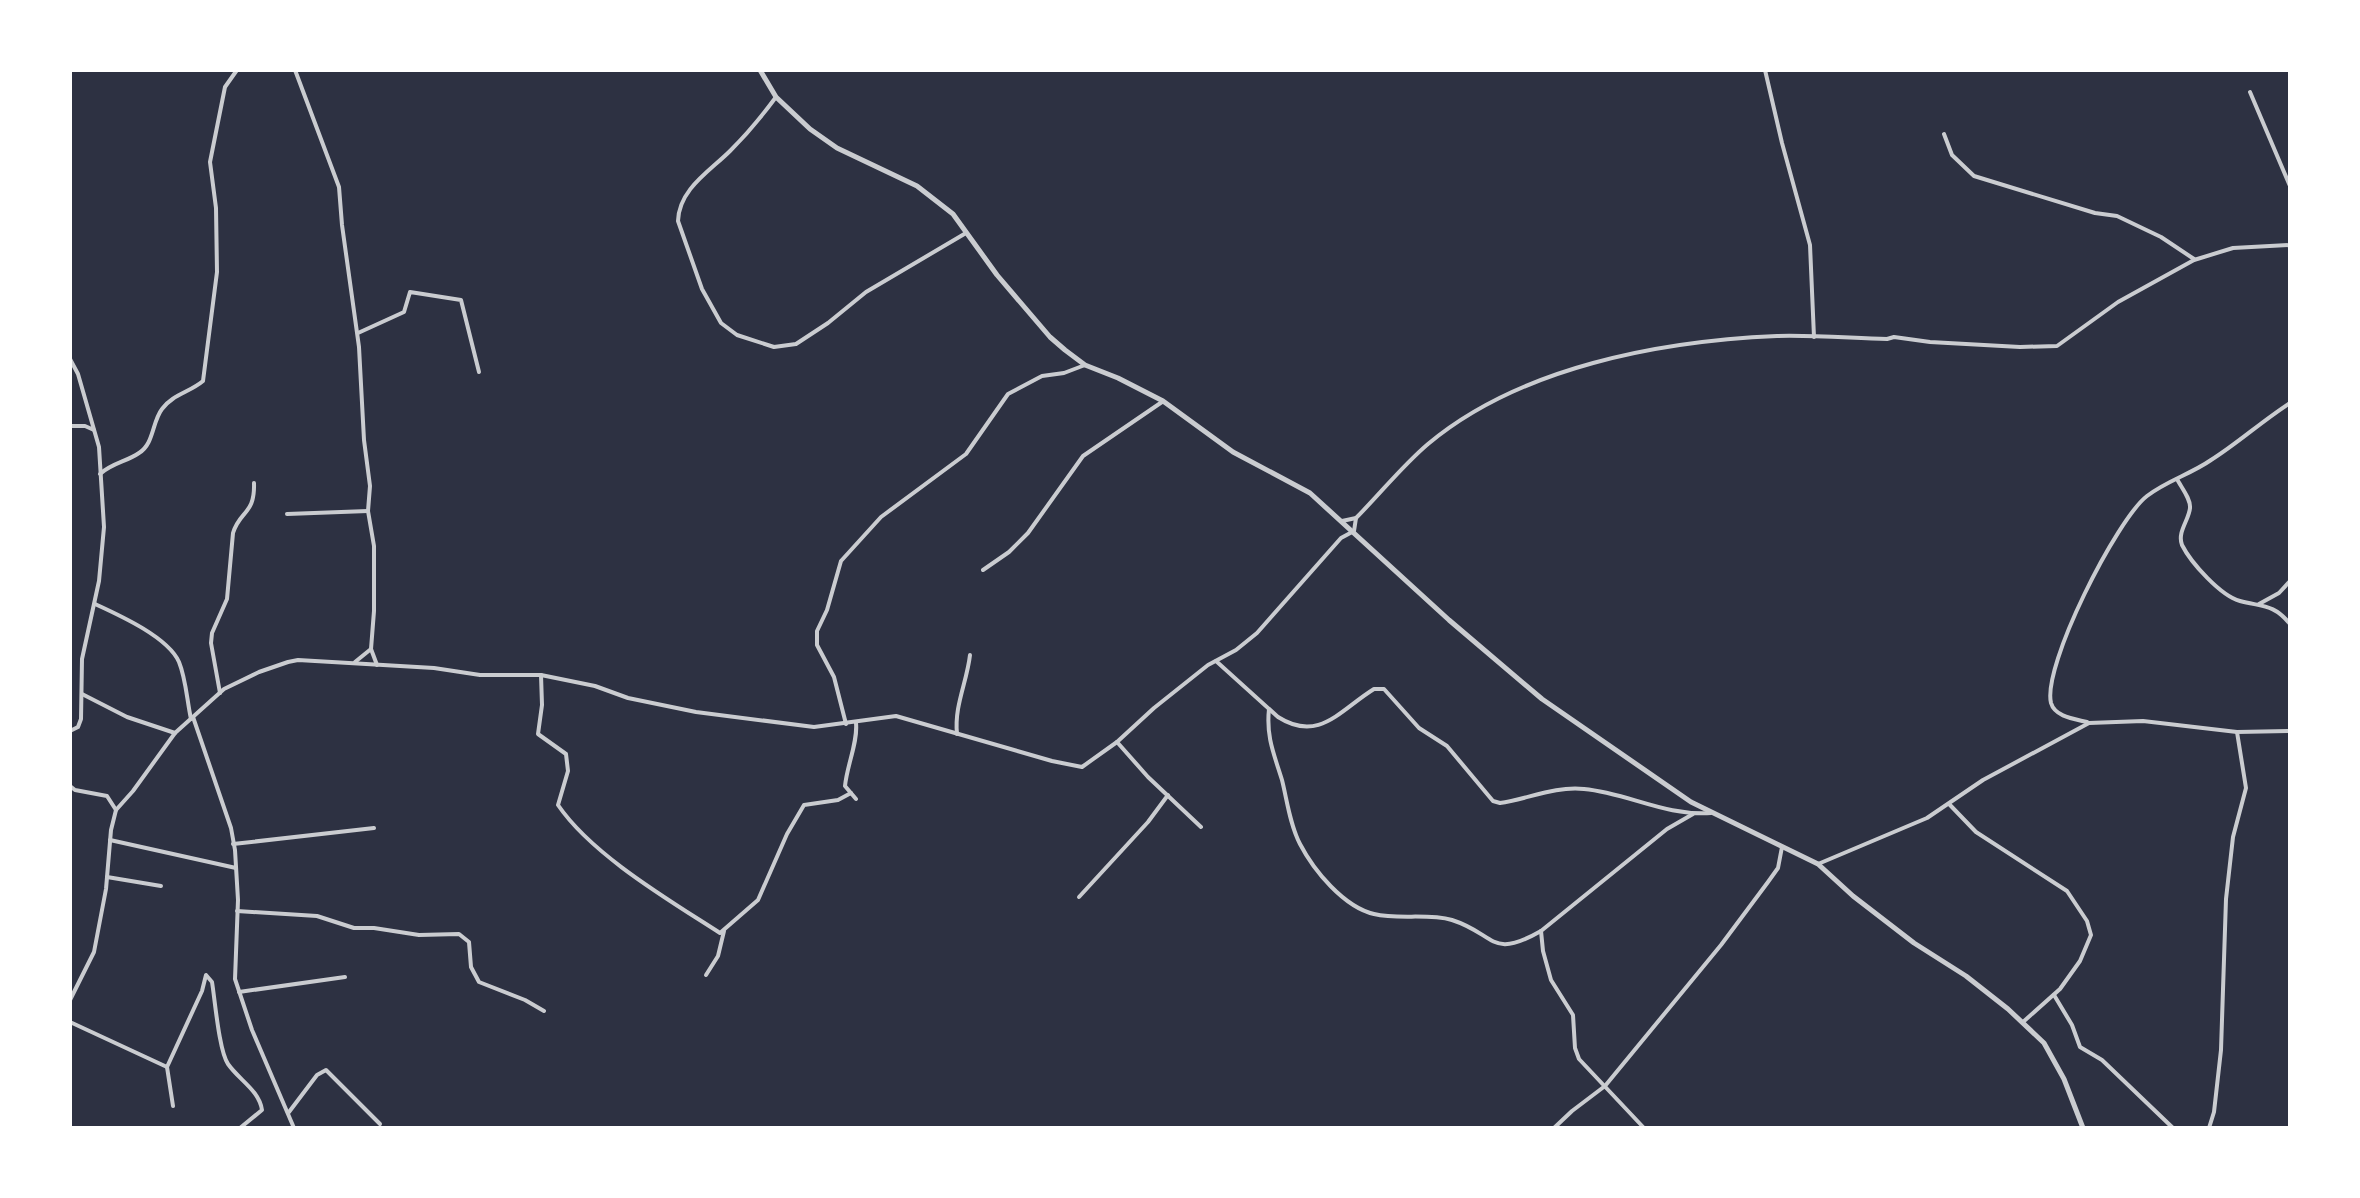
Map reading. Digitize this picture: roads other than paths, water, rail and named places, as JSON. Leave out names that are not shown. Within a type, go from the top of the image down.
[{"type":"street","points":[[100,474],[110,465],[141,453],[159,412],[168,402],[203,381],[217,272],[216,208],[210,162],[225,87],[237,70]]},
{"type":"street","points":[[295,70],[339,187],[358,333],[370,486],[368,511],[374,546],[371,649],[377,665]]},
{"type":"street","points":[[760,70],[776,97],[810,129],[837,148],[897,175],[953,214],[997,275],[1050,337],[1085,365],[1163,401],[1233,452],[1310,493],[1449,620],[1542,699],[1680,795],[1818,864],[1853,896],[1914,943],[1966,976],[2044,1043],[2064,1079],[2083,1128]]},
{"type":"street","points":[[1765,70],[1810,245],[1814,337]]},
{"type":"street","points":[[2250,92],[2290,186]]},
{"type":"street","points":[[776,97],[755,125],[703,175],[688,193],[679,213],[678,221],[702,289],[713,311],[728,329],[774,347],[796,344],[866,292],[966,233]]},
{"type":"street","points":[[1944,134],[1952,155],[1974,176],[2095,213],[2117,216],[2161,237],[2194,260]]},
{"type":"street","points":[[1342,521],[1356,518],[1427,445],[1490,403],[1538,379],[1642,353],[1778,336],[1894,337],[1930,342],[2057,346],[2118,302],[2194,260],[2233,248],[2290,245]]},
{"type":"street","points":[[358,333],[404,312],[410,292],[461,300],[479,372]]},
{"type":"street","points":[[70,359],[78,374],[100,457],[104,527],[95,604],[83,649],[81,719],[78,727],[70,731]]},
{"type":"street","points":[[846,724],[834,677],[817,645],[817,631],[827,610],[841,561],[881,517],[966,454],[1008,394],[1042,376],[1064,373],[1085,365]]},
{"type":"street","points":[[983,570],[1009,552],[1028,533],[1083,456],[1163,401]]},
{"type":"street","points":[[2290,403],[2211,460],[2147,496],[2126,517],[2098,568],[2057,661],[2051,692],[2051,704],[2056,711],[2089,723],[2143,721],[2237,732],[2290,731]]},
{"type":"street","points":[[70,426],[85,426],[94,430]]},
{"type":"street","points":[[2177,479],[2190,509],[2181,533],[2181,543],[2222,593],[2238,601],[2276,609],[2290,624]]},
{"type":"street","points":[[220,693],[212,633],[227,599],[233,533],[236,524],[253,504],[254,483]]},
{"type":"street","points":[[287,514],[368,511]]},
{"type":"street","points":[[1354,531],[1356,518]]},
{"type":"street","points":[[70,1000],[94,952],[116,810],[175,733],[220,693],[243,679],[288,662],[353,663],[480,675],[541,675],[581,683],[641,702],[814,727],[896,716],[1075,767],[1088,765],[1154,708],[1257,633],[1341,538],[1354,531]]},
{"type":"street","points":[[2259,604],[2279,593],[2290,581]]},
{"type":"street","points":[[95,604],[170,648],[180,664],[192,718],[231,828],[237,911],[234,972],[252,1030],[294,1128]]},
{"type":"street","points":[[353,663],[371,649]]},
{"type":"street","points":[[957,734],[955,717],[967,678],[970,655]]},
{"type":"street","points":[[1216,661],[1269,709],[1289,724],[1305,728],[1319,727],[1374,689],[1384,689],[1419,728],[1447,746],[1493,801],[1513,801],[1564,789],[1586,789],[1676,813],[1714,812]]},
{"type":"street","points":[[541,675],[542,705],[538,734],[566,754],[568,771],[558,805],[569,821],[669,900],[720,933],[724,931]]},
{"type":"street","points":[[82,694],[127,717],[175,733]]},
{"type":"street","points":[[1269,709],[1267,726],[1272,754],[1299,844],[1327,882],[1350,904],[1373,914],[1450,920],[1503,945],[1520,943],[1541,931],[1667,829],[1693,814]]},
{"type":"street","points":[[856,723],[845,786],[856,799]]},
{"type":"street","points":[[1818,864],[1927,818],[1983,780],[2089,723]]},
{"type":"street","points":[[2209,1128],[2214,1112],[2221,1050],[2226,899],[2233,837],[2246,788],[2237,732]]},
{"type":"street","points":[[1117,742],[1148,777],[1201,827]]},
{"type":"street","points":[[70,786],[75,790],[107,796],[116,810]]},
{"type":"street","points":[[706,975],[718,956],[724,931],[743,910],[758,900],[787,834],[804,805],[838,800],[851,793]]},
{"type":"street","points":[[1079,897],[1148,822],[1168,795]]},
{"type":"street","points":[[1950,805],[1976,832],[2067,891],[2087,921],[2091,935],[2080,961],[2054,995],[2023,1023]]},
{"type":"street","points":[[233,844],[374,828]]},
{"type":"street","points":[[110,840],[236,868]]},
{"type":"street","points":[[1554,1128],[1605,1086],[1721,945],[1778,868],[1783,846]]},
{"type":"street","points":[[107,877],[161,886]]},
{"type":"street","points":[[237,911],[317,916],[354,928],[419,935],[459,934],[469,942],[471,967],[479,982],[544,1011]]},
{"type":"street","points":[[1541,931],[1551,980],[1573,1015],[1575,1048],[1579,1059],[1644,1128]]},
{"type":"street","points":[[173,1106],[167,1067],[202,991],[204,976],[210,976],[227,1063],[252,1089],[262,1105],[262,1110],[240,1128]]},
{"type":"street","points":[[239,992],[345,977]]},
{"type":"street","points":[[2054,995],[2072,1025],[2080,1047],[2102,1060],[2173,1128]]},
{"type":"street","points":[[70,1022],[167,1067]]},
{"type":"street","points":[[289,1112],[317,1075],[326,1070],[380,1124]]}]
